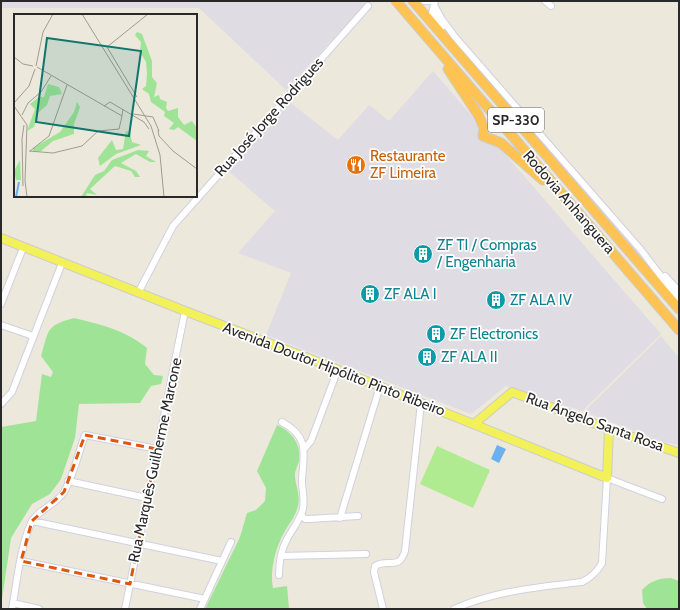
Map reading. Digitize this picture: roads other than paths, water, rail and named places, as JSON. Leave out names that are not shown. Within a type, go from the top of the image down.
[{"type":"highway","name":"Rodovia Anhanguera","points":[[396,1],[679,330]]},
{"type":"highway","name":"Rodovia Anhanguera","points":[[414,1],[679,309]]},
{"type":"highway","points":[[433,44],[479,116],[484,128],[483,136],[501,143],[576,210]]},
{"type":"main road","name":"Avenida Doutor Hipólito Pinto Ribeiro","points":[[2,239],[138,293],[338,369],[607,478]]},
{"type":"main road","name":"Rua Ângelo Santa Rosa","points":[[474,424],[512,392],[609,429],[679,453]]},
{"type":"main road","points":[[607,478],[609,429]]},
{"type":"street","points":[[424,1],[433,2]]},
{"type":"street","points":[[545,1],[551,6]]},
{"type":"street","points":[[433,2],[433,15],[455,44],[460,55]]},
{"type":"street","points":[[433,2],[441,18],[455,37],[641,250],[679,300]]},
{"type":"street","name":"Rua José Jorge Rodrigues","points":[[138,293],[173,226],[368,6]]},
{"type":"street","points":[[1,304],[23,248]]},
{"type":"street","points":[[641,250],[654,262],[679,291]]},
{"type":"street","points":[[1,404],[12,392],[62,263]]},
{"type":"street","name":"Rua Marquês Guilherme Marcone","points":[[125,609],[185,311]]},
{"type":"street","points":[[1,325],[33,336]]},
{"type":"street","points":[[304,449],[311,441],[338,369]]},
{"type":"street","points":[[340,518],[380,386]]},
{"type":"street","points":[[383,609],[374,572],[375,566],[379,564],[397,563],[403,559],[421,403]]},
{"type":"street","points":[[279,575],[281,556],[287,540],[301,515],[304,500],[302,482],[305,458],[304,449],[296,432],[282,422]]},
{"type":"street","points":[[40,609],[12,606],[26,535],[32,521],[64,492],[85,434],[157,449]]},
{"type":"street","points":[[454,609],[476,600],[519,589],[582,582],[598,572],[602,563],[607,478]]},
{"type":"street","name":"Avenida Doutor Hipólito Pinto Ribeiro","points":[[607,478],[662,499]]},
{"type":"street","points":[[68,480],[147,498]]},
{"type":"street","points":[[301,515],[305,519],[358,516]]},
{"type":"street","points":[[32,521],[222,561]]},
{"type":"street","points":[[200,609],[231,542]]},
{"type":"street","points":[[281,556],[366,554]]},
{"type":"street","points":[[21,561],[205,599]]},
{"type":"water","points":[[497,445],[506,449],[499,463],[491,459]]},
{"type":"place","name":"Restaurante ZF Limeira","points":[[356,165]]},
{"type":"place","name":"ZF TI / Compras / Engenharia","points":[[423,254]]},
{"type":"place","name":"ZF ALA I","points":[[370,294]]},
{"type":"place","name":"ZF ALA IV","points":[[496,300]]},
{"type":"place","name":"ZF Electronics","points":[[436,334]]},
{"type":"place","name":"ZF ALA II","points":[[427,357]]}]
